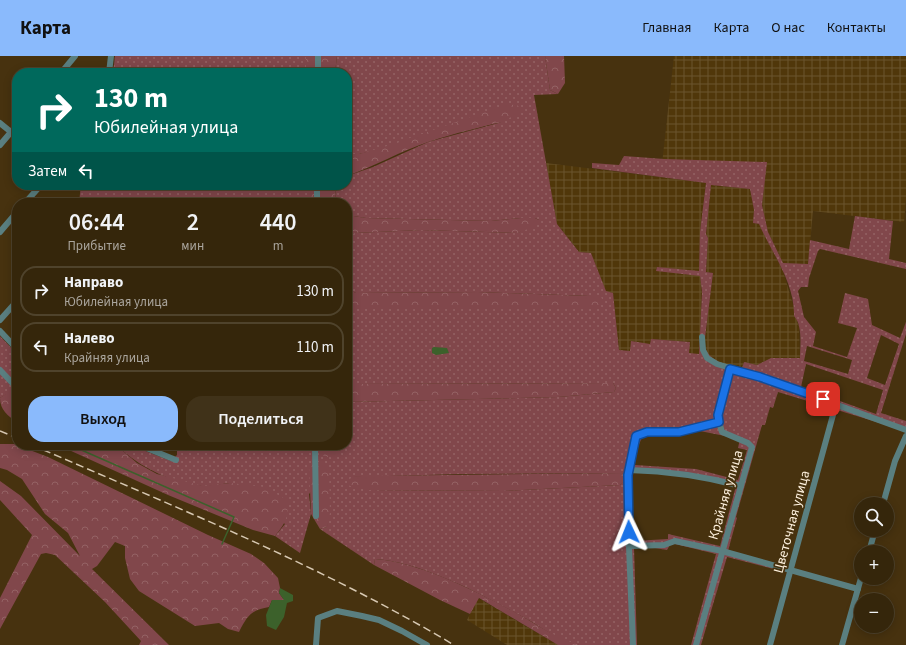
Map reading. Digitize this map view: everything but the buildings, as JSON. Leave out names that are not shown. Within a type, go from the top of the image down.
[{"type":"street","points":[[65,68],[75,56]]},
{"type":"street","points":[[109,68],[110,56]]},
{"type":"street","points":[[318,56],[318,68]]},
{"type":"street","points":[[0,124],[11,132],[0,144]]},
{"type":"street","points":[[29,198],[37,190]]},
{"type":"street","points":[[0,232],[12,218]]},
{"type":"street","points":[[0,320],[12,307]]},
{"type":"street","points":[[0,331],[12,344]]},
{"type":"street","points":[[702,337],[703,350],[707,358],[730,369],[760,377],[906,430]]},
{"type":"street","points":[[633,645],[628,522],[629,470],[636,436],[647,432],[679,432],[719,422],[718,415],[730,369]]},
{"type":"street","points":[[0,370],[12,383]]},
{"type":"street","name":"Цветочная улица","points":[[770,645],[792,570],[836,404]]},
{"type":"street","name":"Крайняя улица","points":[[696,645],[752,447],[748,443],[722,432],[719,422]]},
{"type":"street","points":[[885,497],[895,461],[906,436]]},
{"type":"street","points":[[151,450],[176,460]]},
{"type":"street","points":[[315,450],[316,516]]},
{"type":"street","points":[[629,470],[686,473],[741,486]]},
{"type":"street","points":[[630,543],[632,546],[642,547],[664,545],[675,541],[722,551],[858,589]]},
{"type":"street","points":[[842,645],[859,585]]},
{"type":"street","points":[[316,645],[318,618],[337,611],[379,620],[427,645]]},
{"type":"shaded area","points":[[674,56],[906,56],[906,199],[904,222],[813,211],[808,265],[783,263],[768,232],[762,205],[766,168],[662,164]]},
{"type":"shaded area","points":[[546,163],[706,183],[700,232],[699,272],[657,267],[656,270],[700,275],[702,292],[699,354],[689,354],[689,342],[651,339],[650,344],[630,351],[619,350],[613,293],[606,292],[591,253],[579,252],[557,224]]},
{"type":"shaded area","points":[[711,185],[750,189],[754,210],[753,223],[759,224],[783,271],[794,308],[794,316],[797,320],[799,328],[800,358],[771,358],[757,365],[744,362],[742,369],[712,360],[707,354],[704,346],[713,273],[706,272],[708,238],[706,234]]},
{"type":"shaded area","points":[[432,348],[447,348],[449,353],[436,355],[432,353]]},
{"type":"shaded area","points":[[280,588],[293,595],[293,601],[287,603],[284,617],[276,630],[267,626],[266,615],[272,600],[284,600],[279,593]]},
{"type":"shaded area","points":[[478,598],[558,645],[507,645],[467,620]]},
{"type":"green space","points":[[115,56],[306,56],[306,68],[114,68]]},
{"type":"green space","points":[[306,56],[337,56],[336,68],[306,68]]},
{"type":"green space","points":[[337,56],[545,56],[550,90],[558,94],[534,95],[557,224],[579,252],[591,253],[606,291],[613,293],[619,350],[630,351],[631,341],[650,344],[651,339],[690,342],[689,353],[699,354],[702,292],[700,276],[656,271],[657,267],[699,271],[700,232],[706,183],[592,168],[592,163],[619,165],[624,156],[664,159],[767,162],[762,205],[768,232],[783,263],[808,264],[810,240],[849,249],[855,216],[893,221],[889,259],[906,263],[906,269],[820,249],[809,278],[808,287],[801,287],[798,291],[804,317],[816,332],[813,346],[847,357],[857,328],[838,323],[845,293],[868,299],[872,325],[900,338],[906,322],[906,334],[881,413],[906,421],[906,431],[778,392],[773,408],[770,407],[765,425],[762,425],[728,551],[786,567],[785,572],[727,557],[701,645],[691,645],[716,554],[671,543],[667,550],[655,548],[634,548],[637,645],[579,645],[565,641],[471,590],[432,573],[393,561],[375,559],[374,565],[320,529],[327,527],[329,468],[309,494],[311,514],[300,553],[275,536],[285,524],[230,483],[205,486],[180,482],[140,464],[123,450],[143,450],[171,461],[177,455],[177,450],[324,450],[336,457],[337,450],[352,450],[352,402],[558,397],[614,392],[616,388],[613,383],[352,384],[352,308],[596,308],[590,296],[478,292],[356,293],[352,291],[352,234],[354,233],[421,230],[518,233],[539,220],[535,218],[491,221],[366,218],[352,216],[352,198],[336,198],[335,190],[352,190],[352,174],[373,167],[428,142],[502,122],[359,154],[352,154],[352,68],[336,68]],"holes":[[[711,185],[750,189],[754,210],[753,223],[759,224],[782,268],[791,292],[794,316],[797,320],[800,331],[800,358],[771,358],[757,365],[744,362],[742,368],[719,362],[707,352],[704,346],[713,273],[706,272],[708,238],[706,234]],[[881,335],[899,344],[885,385],[867,378]],[[807,346],[852,360],[848,374],[804,361]],[[806,364],[883,390],[876,414],[801,387]],[[700,431],[740,439],[738,448],[747,450],[738,480],[696,469],[635,465],[635,454],[643,435]],[[633,471],[696,474],[736,486],[720,546],[668,534],[668,539],[634,541],[631,494]],[[622,473],[624,480],[620,485],[503,491],[370,490],[353,477],[461,474]]]},
{"type":"green space","points":[[545,56],[564,56],[565,83],[558,94],[550,90]]},
{"type":"green space","points":[[508,104],[520,106],[521,113],[510,118],[440,138],[352,174],[352,154],[359,154],[384,147]]},
{"type":"green space","points":[[80,190],[307,190],[307,198],[80,198]]},
{"type":"green space","points":[[307,190],[335,190],[336,198],[307,198]]},
{"type":"green space","points":[[352,216],[366,218],[491,221],[535,218],[539,220],[540,224],[518,233],[421,230],[352,234]]},
{"type":"green space","points":[[352,291],[356,293],[478,292],[601,297],[603,301],[596,308],[352,308]]},
{"type":"green space","points":[[0,336],[12,349],[12,391],[0,398]]},
{"type":"green space","points":[[613,383],[616,388],[614,392],[558,397],[352,402],[352,384]]},
{"type":"green space","points":[[12,390],[12,418],[1,406],[0,398]]},
{"type":"green space","points":[[0,444],[12,444],[12,450],[30,450],[48,457],[208,535],[251,554],[264,563],[278,578],[280,588],[279,593],[284,600],[272,600],[269,607],[254,612],[247,618],[239,632],[228,629],[219,623],[195,626],[139,591],[130,579],[125,558],[125,546],[115,542],[97,566],[92,569],[169,645],[139,645],[141,641],[105,602],[55,555],[46,553],[41,554],[0,629],[0,598],[32,535],[0,500],[0,481],[21,496],[80,556],[68,533],[45,514],[22,479],[7,470],[0,468]]},
{"type":"green space","points":[[69,450],[123,450],[137,463],[157,474],[203,486],[230,483],[264,487],[287,500],[288,511],[282,527],[275,536],[253,530],[168,495]]},
{"type":"green space","points":[[318,450],[338,450],[337,457],[326,457]]},
{"type":"green space","points":[[313,462],[320,462],[329,468],[330,513],[327,527],[320,529],[311,514],[309,464]]},
{"type":"green space","points":[[622,473],[625,480],[620,485],[503,491],[370,490],[355,488],[348,485],[348,480],[353,477],[362,476]]},
{"type":"green space","points":[[375,559],[393,561],[430,572],[468,588],[504,606],[556,636],[580,645],[558,645],[479,598],[470,614],[374,565]]},
{"type":"waterway","points":[[81,450],[234,517],[222,544]]},
{"type":"railway","points":[[0,431],[12,436]]},
{"type":"railway","points":[[44,450],[193,514],[299,563],[352,589],[454,645]]},
{"type":"route","points":[[629,532],[628,475],[636,436],[647,432],[679,432],[719,422],[718,415],[730,369],[760,377],[823,399]]}]
